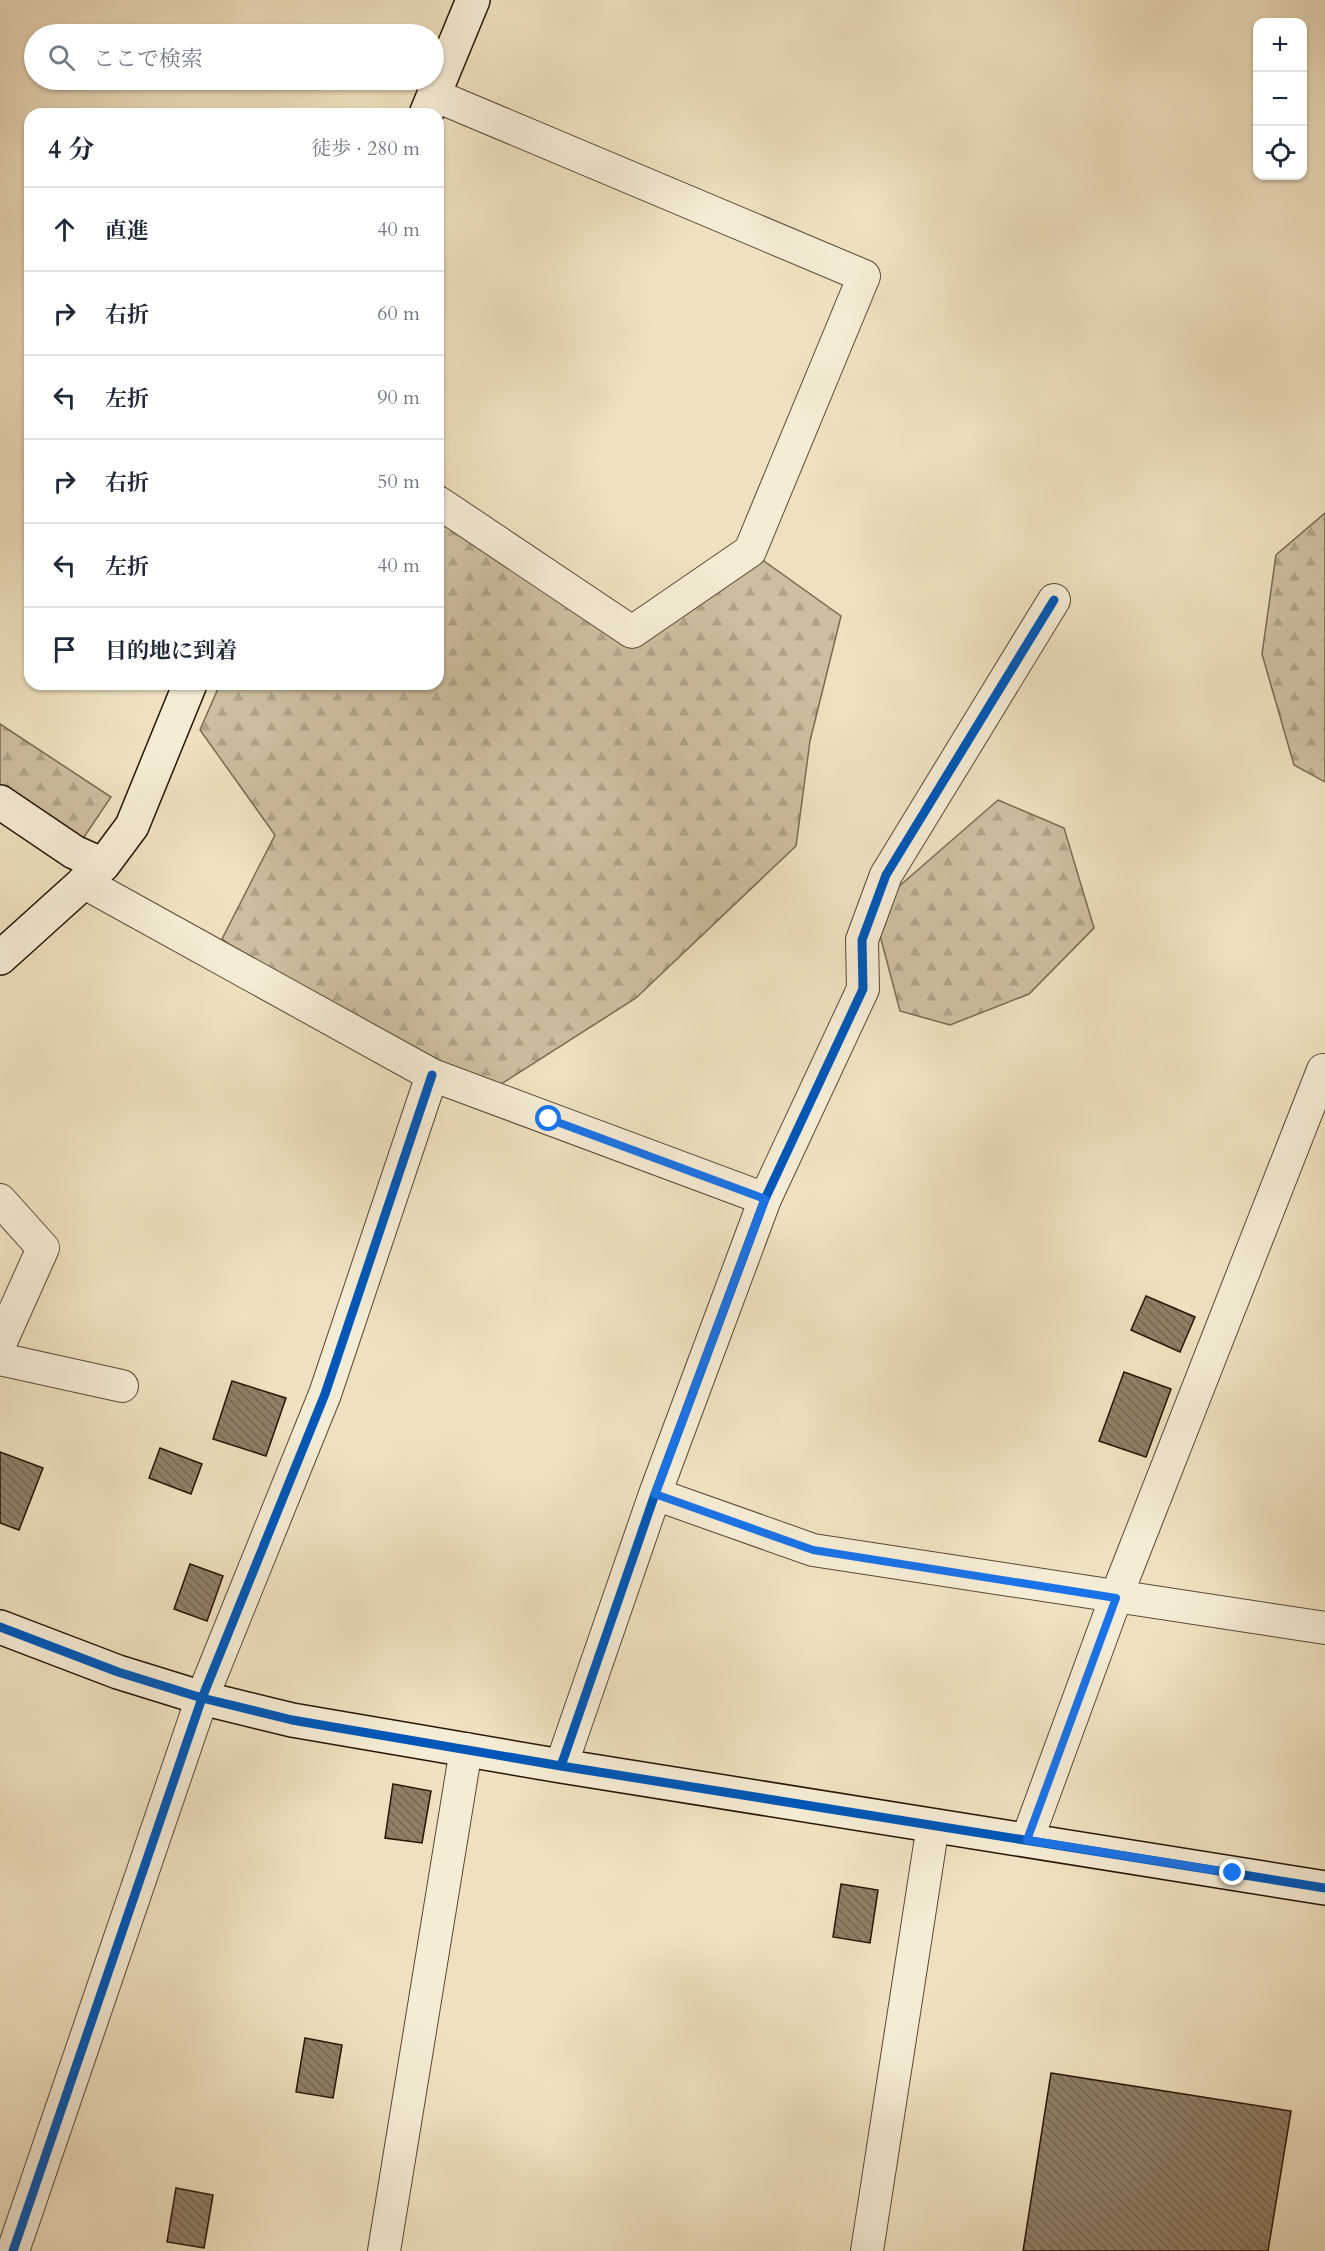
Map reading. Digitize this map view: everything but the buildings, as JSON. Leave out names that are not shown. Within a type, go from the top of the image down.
[{"type":"street","points":[[444,71],[473,0]]},
{"type":"street","points":[[430,105],[436,90]]},
{"type":"street","points":[[444,111],[864,276],[750,551],[632,632],[444,506]]},
{"type":"street","points":[[561,1766],[655,1494],[765,1199],[863,990],[862,940],[885,875],[1054,600]]},
{"type":"street","points":[[0,958],[93,874],[132,826],[188,690]]},
{"type":"street","points":[[0,802],[74,852],[93,874],[432,1075],[765,1199]]},
{"type":"street","points":[[1027,1840],[1116,1598],[1323,1071]]},
{"type":"street","points":[[13,2251],[202,1698],[325,1394],[432,1075]]},
{"type":"street","points":[[0,1200],[43,1248],[0,1344]]},
{"type":"street","points":[[0,1359],[122,1386]]},
{"type":"street","points":[[655,1494],[813,1550],[1116,1598],[1325,1628]]},
{"type":"street","points":[[0,1627],[118,1672],[202,1698],[292,1720],[561,1766],[1325,1888]]},
{"type":"street","points":[[384,2251],[466,1749]]},
{"type":"street","points":[[867,2251],[933,1825]]},
{"type":"green space","points":[[1325,513],[1325,782],[1294,765],[1262,654],[1276,555]]},
{"type":"green space","points":[[444,522],[632,632],[750,551],[841,616],[810,741],[796,846],[636,998],[484,1095],[328,1017],[222,939],[275,835],[200,730],[217,690],[444,690]]},
{"type":"green space","points":[[0,724],[111,797],[74,852],[0,800]]},
{"type":"green space","points":[[998,800],[1064,828],[1094,928],[1029,994],[950,1025],[900,1011],[873,909]]},
{"type":"cycle path","points":[[561,1766],[655,1494],[765,1199],[863,989],[862,940],[886,875],[1054,600]]},
{"type":"cycle path","points":[[13,2251],[202,1698],[325,1394],[432,1075]]},
{"type":"cycle path","points":[[0,1627],[118,1672],[202,1698],[292,1720],[561,1766],[1325,1888]]},
{"type":"route","points":[[549,1119],[765,1199],[655,1494],[813,1550],[1116,1598],[1027,1840],[1233,1873]]}]
